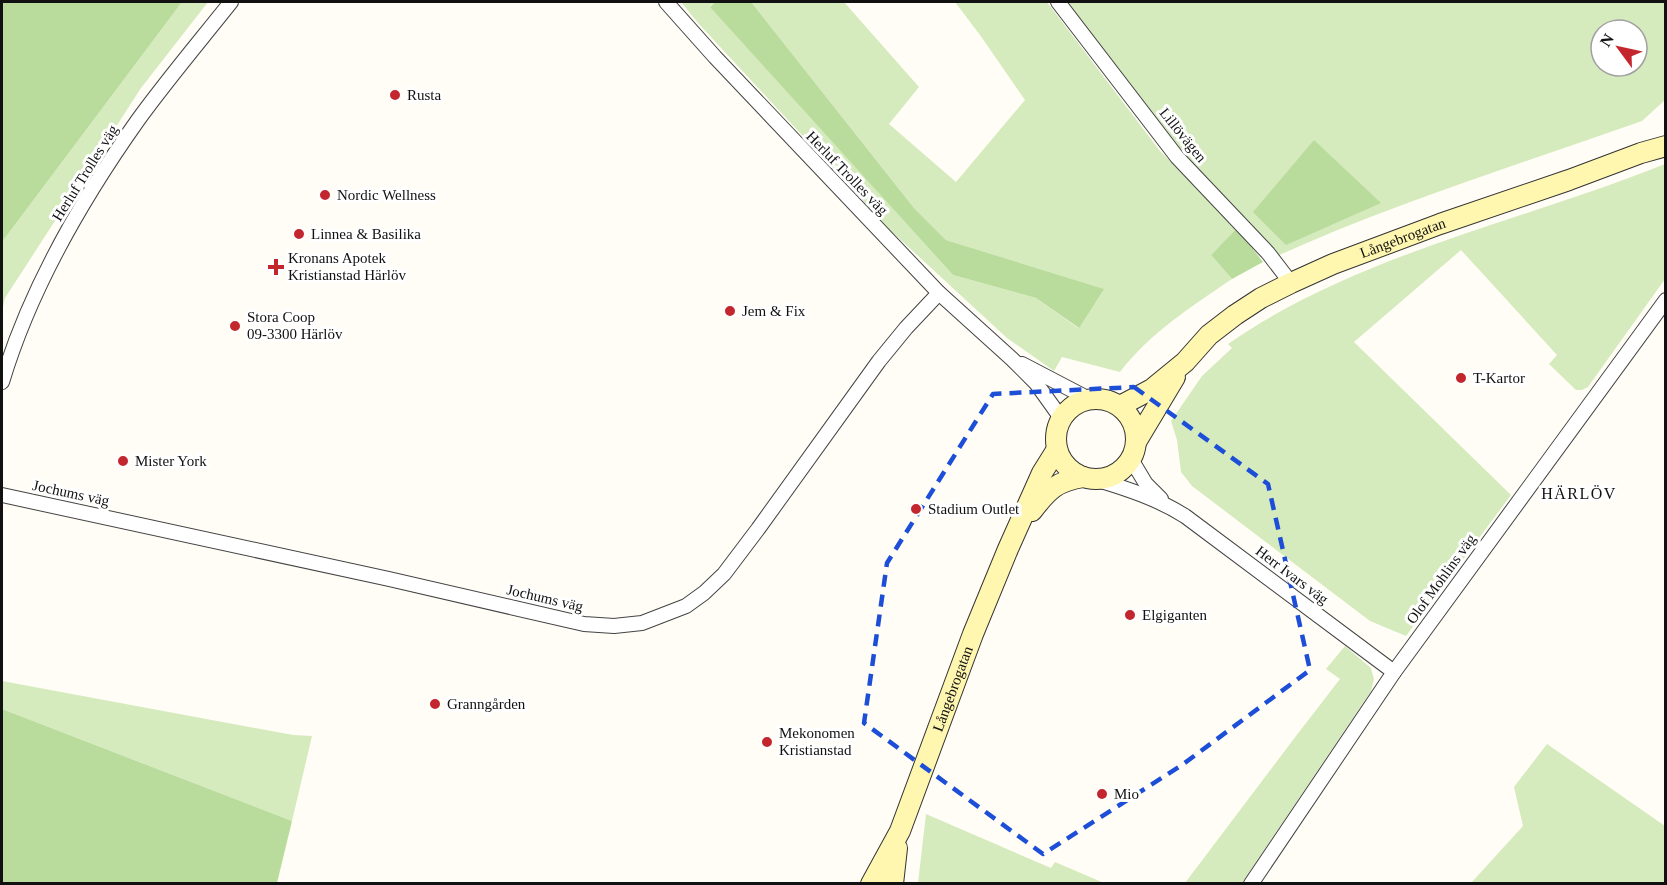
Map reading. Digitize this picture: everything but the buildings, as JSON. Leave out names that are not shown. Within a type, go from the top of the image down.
[{"type":"main road","name":"Långebrogatan","points":[[1641,153],[1665,139]]},
{"type":"main road","name":"Långebrogatan","points":[[1120,406],[1152,389],[1185,362],[1209,335],[1234,315],[1291,283],[1333,264],[1440,224],[1665,146]]},
{"type":"main road","name":"Långebrogatan","points":[[1134,450],[1185,362]]},
{"type":"main road","points":[[1089,399],[1106,399],[1120,406],[1133,422],[1136,432],[1134,450],[1125,467],[1108,478],[1091,478],[1074,473],[1060,458],[1057,449],[1056,433],[1061,418],[1075,404],[1089,399]]},
{"type":"main road","name":"Långebrogatan","points":[[871,884],[900,831],[973,634],[1042,473],[1057,449]]},
{"type":"main road","name":"Långebrogatan","points":[[1008,549],[1040,500],[1056,485],[1069,479],[1091,478]]},
{"type":"main road","name":"Långebrogatan","points":[[893,884],[900,831]]},
{"type":"street","name":"Herluf Trolles väg","points":[[2,382],[22,325],[74,219],[139,119],[231,2]]},
{"type":"street","name":"Herluf Trolles väg","points":[[666,2],[715,57],[939,293],[1035,383],[1061,418]]},
{"type":"street","name":"Lillövägen","points":[[1058,2],[1177,157],[1268,253],[1291,283]]},
{"type":"street","name":"Jochums väg","points":[[2,495],[584,624],[614,626],[642,623],[686,606],[724,574],[879,361],[902,332],[939,293]]},
{"type":"street","name":"Olof Mohlins väg","points":[[1251,884],[1394,672],[1665,300]]},
{"type":"street","name":"Herluf Trolles väg","points":[[1012,359],[1089,399]]},
{"type":"street","name":"Herr Ivars väg","points":[[1134,450],[1146,484],[1169,506]]},
{"type":"street","name":"Herr Ivars väg","points":[[1091,478],[1131,490],[1169,506],[1185,516],[1394,672]]},
{"type":"highlighted area","points":[[1134,387],[1268,484],[1310,670],[1182,765],[1043,854],[864,723],[887,563],[993,394]]},
{"type":"green space","points":[[2,2],[182,2],[2,242]]},
{"type":"green space","points":[[182,2],[208,2],[141,88],[5,298],[2,312],[2,242]]},
{"type":"green space","points":[[681,2],[715,2],[710,6],[953,275],[1036,298],[1078,328],[1103,289],[946,240],[914,208],[749,2],[844,2],[919,87],[889,124],[956,182],[1025,100],[955,2],[1047,2],[1160,151],[1237,228],[1211,255],[1232,279],[1158,333],[1120,372],[1062,357],[1054,371],[1007,338],[890,230]]},
{"type":"green space","points":[[715,2],[752,3],[914,208],[946,240],[1104,289],[1079,328],[1036,298],[953,275],[710,7]]},
{"type":"green space","points":[[1065,2],[1665,2],[1665,100],[1642,121],[1412,201],[1277,256],[1189,160]]},
{"type":"green space","points":[[1314,140],[1381,203],[1286,245],[1253,212]]},
{"type":"green space","points":[[1665,164],[1665,279],[1588,387],[1576,390],[1549,364],[1557,355],[1461,250],[1354,342],[1511,495],[1406,636],[1370,621],[1192,486],[1181,472],[1177,440],[1171,421],[1202,376],[1232,348],[1228,344],[1278,313],[1330,286],[1385,263]]},
{"type":"green space","points":[[1237,228],[1263,262],[1232,279],[1211,255]]},
{"type":"green space","points":[[1345,646],[1371,668],[1374,679],[1371,691],[1242,883],[1185,883],[1340,679],[1326,669]]},
{"type":"green space","points":[[2,681],[293,735],[312,736],[292,821],[2,709]]},
{"type":"green space","points":[[2,709],[292,821],[277,883],[2,883]]},
{"type":"green space","points":[[1547,744],[1665,826],[1665,883],[1471,883],[1523,826],[1514,787]]},
{"type":"green space","points":[[926,814],[1051,868],[1055,862],[1104,883],[918,883]]},
{"type":"place","name":"Rusta","points":[[395,95]]},
{"type":"place","name":"Nordic Wellness","points":[[325,195]]},
{"type":"place","name":"Linnea & Basilika","points":[[299,234]]},
{"type":"place","name":"Kronans Apotek Kristianstad Härlöv","points":[[276,267]]},
{"type":"place","name":"Jem & Fix","points":[[730,311]]},
{"type":"place","name":"Stora Coop 09-3300 Härlöv","points":[[235,326]]},
{"type":"place","name":"T-Kartor","points":[[1461,378]]},
{"type":"place","name":"Mister York","points":[[123,461]]},
{"type":"place","name":"Stadium Outlet","points":[[916,509]]},
{"type":"place","name":"Elgiganten","points":[[1130,615]]},
{"type":"place","name":"Granngården","points":[[435,704]]},
{"type":"place","name":"Mekonomen Kristianstad","points":[[767,742]]},
{"type":"place","name":"Mio","points":[[1102,794]]},
{"type":"district","name":"HÄRLÖV","points":[[1579,493]]}]
